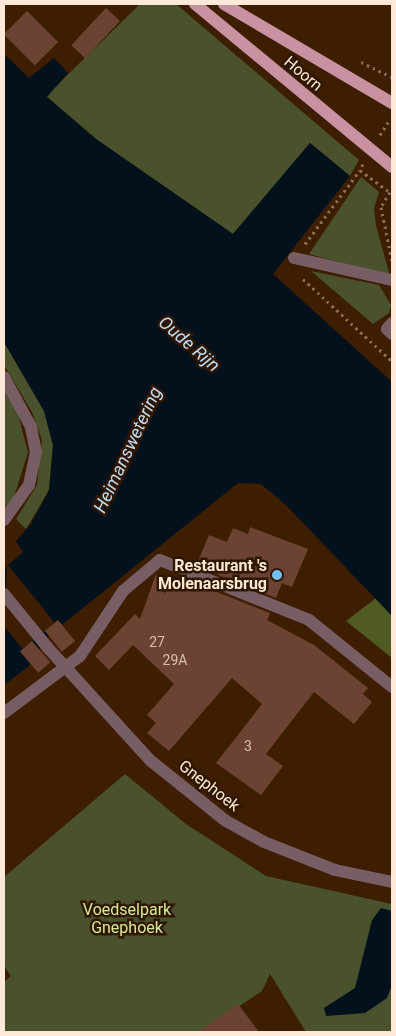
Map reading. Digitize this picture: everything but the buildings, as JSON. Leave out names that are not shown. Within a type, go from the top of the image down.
[{"type":"main road","name":"Hoorn","points":[[195,4],[392,167]]},
{"type":"main road","name":"Hoorn","points":[[224,4],[392,103]]},
{"type":"street","points":[[294,258],[392,280]]},
{"type":"street","points":[[392,323],[387,329],[392,334]]},
{"type":"street","points":[[4,377],[31,427],[36,452],[29,485],[4,520]]},
{"type":"street","points":[[4,713],[80,656],[123,591],[160,560],[309,620],[392,688]]},
{"type":"street","name":"Gnephoek","points":[[4,594],[48,648],[151,761],[226,821],[264,842],[335,870],[392,882]]},
{"type":"path","points":[[390,192],[381,207],[392,261]]},
{"type":"green space","points":[[140,4],[176,4],[359,160],[350,176],[310,143],[233,234],[96,139],[46,96]]},
{"type":"green space","points":[[361,177],[379,192],[374,208],[376,226],[390,276],[309,254]]},
{"type":"green space","points":[[311,271],[379,285],[391,305],[389,313],[373,324]]},
{"type":"green space","points":[[4,342],[44,411],[53,445],[49,490],[26,529],[16,519],[37,485],[42,440],[32,412],[4,365]]},
{"type":"green space","points":[[4,388],[16,407],[28,452],[13,500],[4,509]]},
{"type":"green space","points":[[376,598],[392,616],[392,658],[346,621]]},
{"type":"green space","name":"Voedselpark Gnephoek","points":[[125,774],[186,824],[266,876],[392,904],[392,1032],[306,1032],[270,974],[262,991],[201,1032],[4,1032],[4,982],[11,976],[4,966],[4,877]]},
{"type":"water","points":[[4,54],[29,78],[54,58],[68,73],[47,97],[96,139],[233,234],[310,143],[350,176],[273,274],[392,382],[392,616],[286,505],[261,484],[238,483],[47,637],[29,666],[4,685],[4,569],[23,552],[16,541],[31,524],[49,490],[53,445],[44,411],[4,342]]},
{"type":"water","points":[[381,908],[392,911],[392,985],[387,998],[365,1013],[326,1016],[324,1008],[355,988],[372,920]]},
{"type":"pier","points":[[7,564],[55,623],[23,649],[4,626]]},
{"type":"place","name":"Restaurant 's Molenaarsbrug","points":[[277,575]]},
{"type":"water label","name":"Oude Rijn","points":[[189,344]]},
{"type":"water label","name":"Heimanswetering","points":[[128,450]]}]
